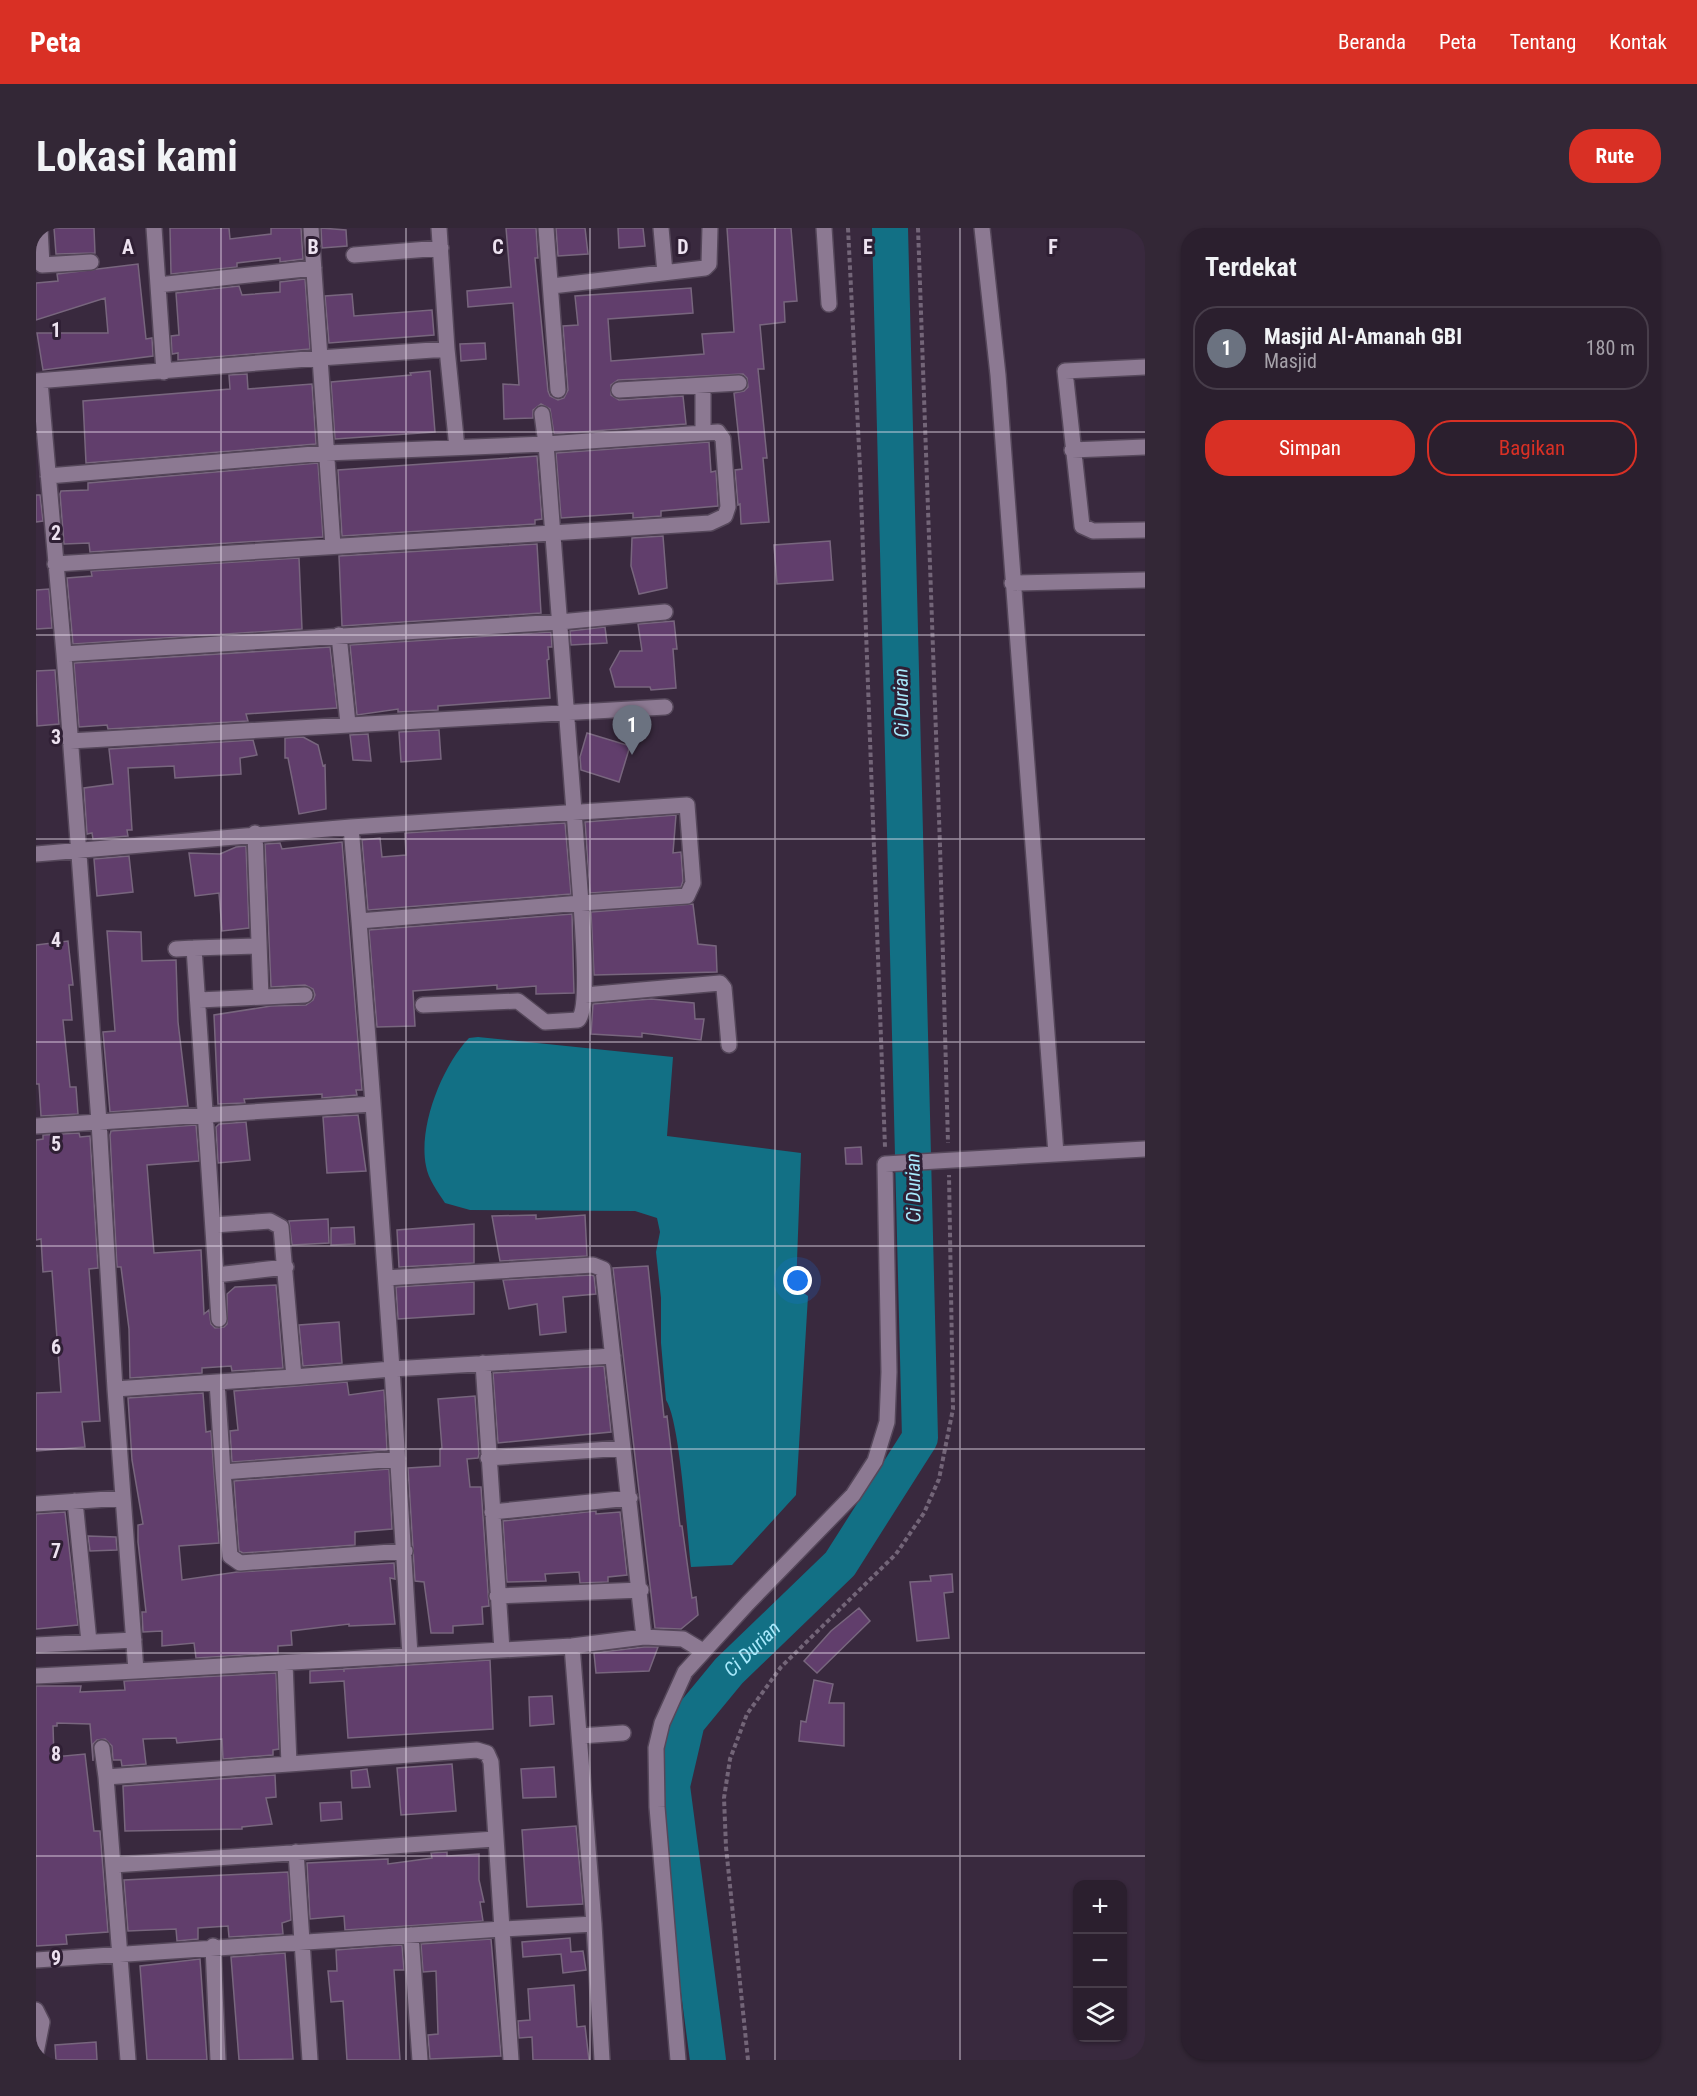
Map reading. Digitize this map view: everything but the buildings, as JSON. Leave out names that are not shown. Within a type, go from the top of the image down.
[{"type":"street","points":[[40,228],[39,265],[92,262]]},
{"type":"street","points":[[154,228],[164,372]]},
{"type":"street","points":[[311,228],[333,546]]},
{"type":"street","points":[[439,228],[447,350],[457,448]]},
{"type":"street","points":[[546,228],[558,390]]},
{"type":"street","points":[[661,228],[665,273]]},
{"type":"street","points":[[552,286],[708,266],[710,228]]},
{"type":"street","points":[[824,228],[829,304]]},
{"type":"street","points":[[982,228],[998,375],[1056,1154]]},
{"type":"street","points":[[354,255],[441,248]]},
{"type":"street","points":[[158,285],[314,268]]},
{"type":"street","points":[[136,1671],[115,1389],[99,1122],[64,654],[38,381],[447,350]]},
{"type":"street","points":[[1145,367],[1065,371],[1082,526],[1093,531],[1145,530]]},
{"type":"street","points":[[619,390],[703,387],[739,383]]},
{"type":"street","points":[[703,387],[704,432]]},
{"type":"street","points":[[423,1005],[518,1001],[545,1022],[575,1022],[584,1013],[581,903],[542,414]]},
{"type":"street","points":[[48,476],[326,453],[546,444],[704,432],[718,432],[723,439],[728,507],[725,516],[718,521],[55,564]]},
{"type":"street","points":[[1072,450],[1145,447]]},
{"type":"street","points":[[1012,583],[1145,580]]},
{"type":"street","points":[[64,654],[560,622],[664,612]]},
{"type":"street","points":[[339,635],[348,724]]},
{"type":"street","points":[[70,741],[664,707]]},
{"type":"street","points":[[36,854],[255,833],[574,813],[683,803],[688,807],[693,884],[687,896],[359,921]]},
{"type":"street","points":[[351,827],[386,1278],[410,1655]]},
{"type":"street","points":[[255,833],[261,997]]},
{"type":"street","points":[[176,949],[259,946]]},
{"type":"street","points":[[194,948],[207,1114],[219,1319]]},
{"type":"street","points":[[585,994],[720,983],[724,988],[729,1045]]},
{"type":"street","points":[[199,1000],[305,995]]},
{"type":"street","points":[[36,1126],[373,1104]]},
{"type":"street","points":[[678,2060],[657,1807],[656,1748],[662,1723],[685,1672],[853,1495],[875,1461],[887,1422],[890,1164],[1145,1149]]},
{"type":"street","points":[[214,1225],[270,1221],[278,1223],[282,1232],[286,1267],[294,1377]]},
{"type":"street","points":[[386,1278],[599,1266],[605,1275],[644,1637]]},
{"type":"street","points":[[216,1275],[286,1267]]},
{"type":"street","points":[[115,1389],[613,1356]]},
{"type":"street","points":[[483,1363],[502,1650]]},
{"type":"street","points":[[217,1382],[230,1556],[235,1562],[405,1551]]},
{"type":"street","points":[[488,1458],[623,1448]]},
{"type":"street","points":[[223,1472],[398,1459]]},
{"type":"street","points":[[36,1504],[123,1497]]},
{"type":"street","points":[[492,1512],[630,1498]]},
{"type":"street","points":[[75,1501],[89,1642]]},
{"type":"street","points":[[497,1596],[640,1590]]},
{"type":"street","points":[[36,1676],[572,1646],[644,1637],[683,1639],[703,1651]]},
{"type":"street","points":[[36,1645],[134,1640]]},
{"type":"street","points":[[572,1646],[594,1924],[602,2060]]},
{"type":"street","points":[[285,1663],[289,1764]]},
{"type":"street","points":[[580,1736],[623,1733]]},
{"type":"street","points":[[102,1748],[114,1865],[128,2060]]},
{"type":"street","points":[[106,1777],[482,1751],[487,1753],[491,1762],[511,2060]]},
{"type":"street","points":[[114,1865],[495,1839]]},
{"type":"street","points":[[296,1852],[310,2060]]},
{"type":"street","points":[[36,1960],[301,1940],[594,1924]]},
{"type":"street","points":[[411,1935],[420,2060]]},
{"type":"street","points":[[213,1946],[218,2060]]},
{"type":"street","points":[[36,2010],[42,2022],[36,2054]]},
{"type":"path","points":[[848,228],[890,1164]]},
{"type":"path","points":[[748,2060],[726,1846],[724,1798],[730,1760],[747,1714],[781,1667],[896,1554],[924,1513],[939,1479],[953,1409],[944,1162],[940,846],[918,228]]},
{"type":"water","points":[[478,1037],[673,1057],[667,1136],[801,1153],[796,1288],[808,1296],[796,1495],[732,1565],[691,1567],[679,1454],[671,1412],[666,1400],[661,1343],[661,1298],[656,1252],[660,1232],[657,1218],[635,1211],[470,1210],[445,1203],[431,1181],[424,1150],[434,1098],[459,1050],[469,1038]]},
{"type":"waterway","name":"Ci Durian","points":[[708,2060],[672,1786],[687,1722],[729,1671],[840,1564],[920,1438],[890,228]]},
{"type":"place","name":"Masjid Al-Amanah GBI","points":[[632,755]]}]
